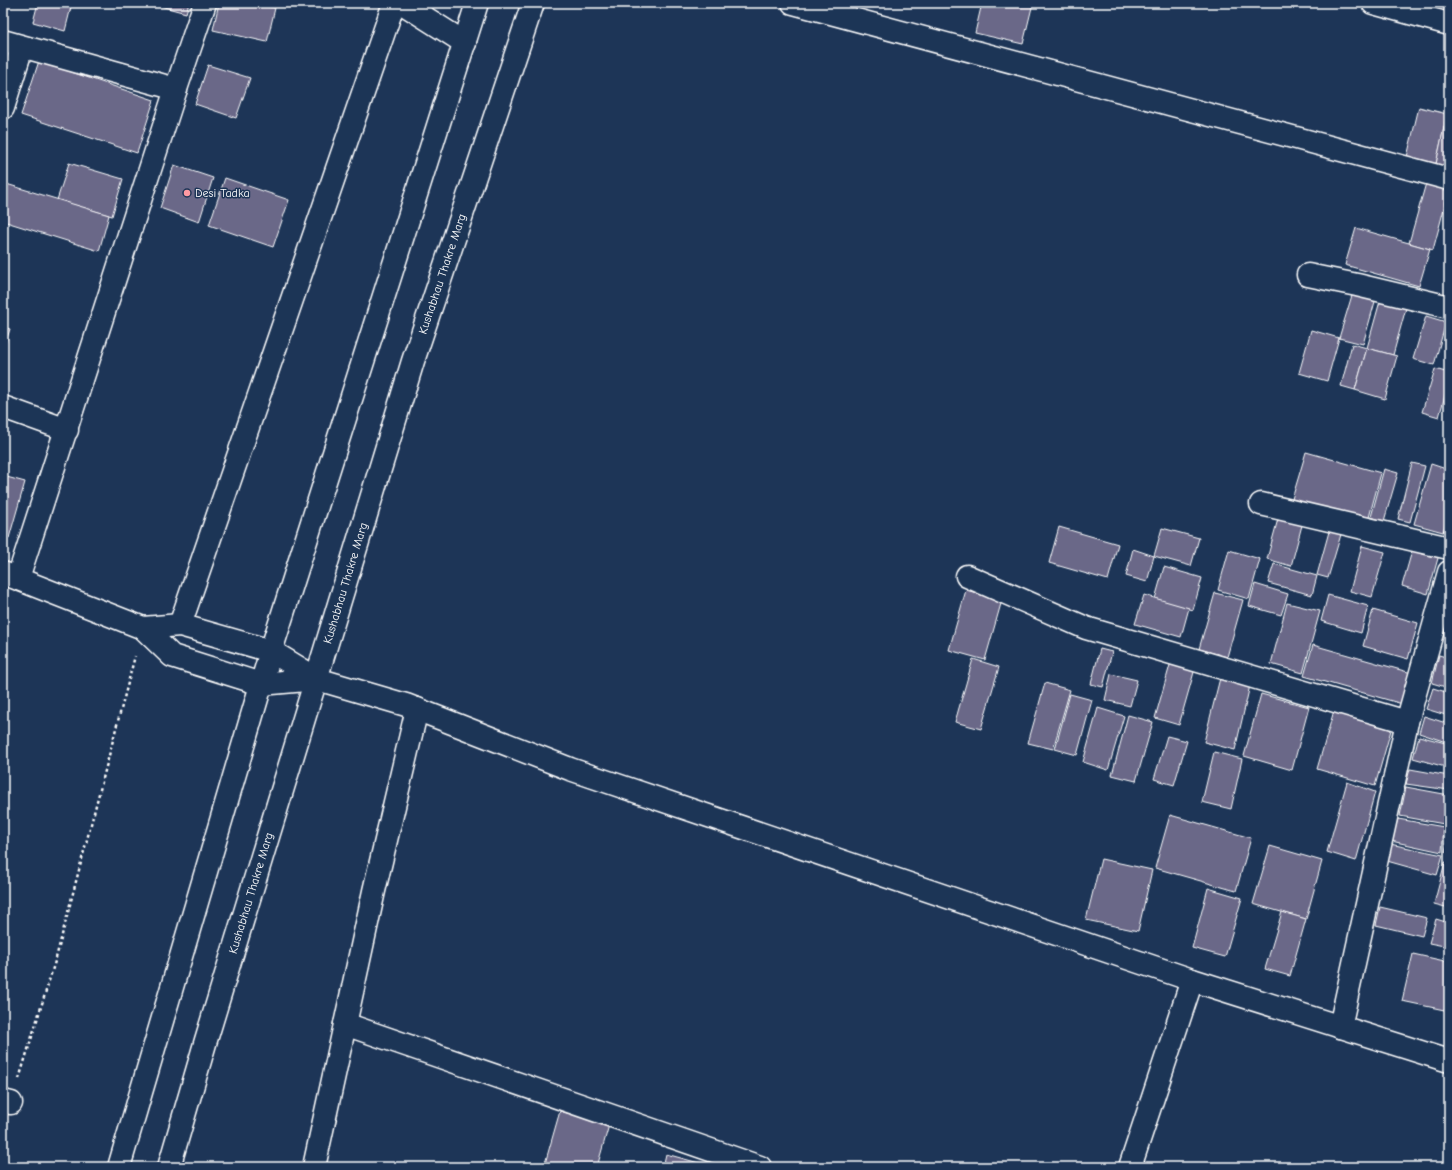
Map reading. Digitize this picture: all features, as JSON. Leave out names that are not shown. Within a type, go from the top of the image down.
[{"type":"street","points":[[205,3],[67,430],[10,576],[143,628],[172,656],[262,684],[316,679]]},
{"type":"street","points":[[180,625],[394,3]]},
{"type":"street","points":[[402,3],[465,43]]},
{"type":"street","points":[[119,1167],[272,651],[477,3]]},
{"type":"street","name":"Kushabhau Thakre Marg","points":[[169,1167],[206,1040],[413,361],[533,3]]},
{"type":"street","points":[[794,3],[1449,179]]},
{"type":"street","points":[[1372,3],[1422,9],[1449,24]]},
{"type":"street","points":[[3,108],[12,44],[176,89]]},
{"type":"street","points":[[1308,275],[1449,307]]},
{"type":"street","points":[[3,407],[67,430]]},
{"type":"street","points":[[1261,504],[1449,548]]},
{"type":"street","points":[[1340,1026],[1407,722],[1449,572]]},
{"type":"street","points":[[967,576],[1086,628],[1407,722]]},
{"type":"street","points":[[143,628],[180,625],[272,651],[316,679],[406,705],[570,769],[1192,980],[1449,1061]]},
{"type":"street","points":[[314,1167],[344,1024],[417,709]]},
{"type":"street","points":[[1130,1167],[1192,980]]},
{"type":"street","points":[[344,1024],[760,1167]]},
{"type":"path","points":[[7,1102],[56,958],[143,628]]},
{"type":"building","points":[[38,3],[72,3],[65,31],[33,22]]},
{"type":"building","points":[[149,3],[189,3],[186,13]]},
{"type":"building","points":[[219,3],[252,3],[275,8],[267,42],[213,30]]},
{"type":"building","points":[[982,3],[1033,3],[1023,44],[975,33]]},
{"type":"building","points":[[39,61],[154,100],[137,153],[21,115]]},
{"type":"building","points":[[208,65],[250,78],[236,118],[195,104]]},
{"type":"building","points":[[1419,107],[1447,114],[1436,164],[1407,157]]},
{"type":"building","points":[[1446,118],[1449,119],[1449,167],[1436,164]]},
{"type":"building","points":[[69,163],[123,179],[112,216],[57,200]]},
{"type":"building","name":"Desi Tadka","points":[[174,165],[213,178],[199,222],[160,208]]},
{"type":"building","points":[[225,178],[289,200],[273,247],[209,225]]},
{"type":"building","points":[[3,183],[109,215],[99,251],[3,221]]},
{"type":"building","points":[[1426,183],[1449,190],[1433,250],[1409,243]]},
{"type":"building","points":[[1356,228],[1430,249],[1419,286],[1345,265]]},
{"type":"building","points":[[1353,292],[1376,298],[1363,344],[1339,338]]},
{"type":"building","points":[[1380,301],[1406,308],[1393,355],[1367,348]]},
{"type":"building","points":[[1426,316],[1446,322],[1434,365],[1413,359]]},
{"type":"building","points":[[3,327],[10,329],[3,351]]},
{"type":"building","points":[[1311,330],[1339,338],[1327,381],[1299,373]]},
{"type":"building","points":[[1352,344],[1367,348],[1355,390],[1341,386]]},
{"type":"building","points":[[1367,348],[1397,356],[1385,399],[1355,390]]},
{"type":"building","points":[[1435,369],[1449,373],[1449,381],[1439,417],[1422,412]]},
{"type":"building","points":[[1306,452],[1381,473],[1368,521],[1292,499]]},
{"type":"building","points":[[1412,463],[1425,466],[1410,522],[1398,519]]},
{"type":"building","points":[[1431,464],[1449,470],[1449,512],[1443,532],[1414,524]]},
{"type":"building","points":[[1384,469],[1398,473],[1384,521],[1371,517]]},
{"type":"building","points":[[3,476],[25,482],[9,538],[3,536]]},
{"type":"building","points":[[1281,508],[1305,514],[1291,566],[1267,559]]},
{"type":"building","points":[[1059,527],[1118,544],[1108,580],[1049,563]]},
{"type":"building","points":[[1162,528],[1199,538],[1191,566],[1154,556]]},
{"type":"building","points":[[1330,528],[1342,531],[1328,578],[1317,575]]},
{"type":"building","points":[[1414,544],[1440,551],[1428,594],[1402,586]]},
{"type":"building","points":[[1362,546],[1385,552],[1372,597],[1350,591]]},
{"type":"building","points":[[1133,549],[1154,556],[1147,582],[1126,576]]},
{"type":"building","points":[[1229,550],[1260,559],[1249,599],[1218,590]]},
{"type":"building","points":[[1274,564],[1317,576],[1312,595],[1268,583]]},
{"type":"building","points":[[1164,567],[1202,578],[1193,610],[1155,599]]},
{"type":"building","points":[[1255,584],[1288,594],[1281,615],[1249,606]]},
{"type":"building","points":[[966,590],[1002,600],[985,660],[949,650]]},
{"type":"building","points":[[1215,593],[1243,600],[1227,657],[1199,649]]},
{"type":"building","points":[[1144,595],[1189,608],[1181,637],[1135,624]]},
{"type":"building","points":[[1328,595],[1368,606],[1361,633],[1321,621]]},
{"type":"building","points":[[1287,603],[1320,611],[1303,673],[1271,664]]},
{"type":"building","points":[[1373,610],[1418,623],[1408,659],[1363,646]]},
{"type":"building","points":[[1449,626],[1449,643],[1444,642]]},
{"type":"building","points":[[1313,645],[1415,674],[1406,705],[1304,676]]},
{"type":"building","points":[[1100,649],[1112,652],[1103,687],[1091,684]]},
{"type":"building","points":[[1439,655],[1449,658],[1449,688],[1432,683]]},
{"type":"building","points":[[1172,658],[1196,665],[1179,725],[1155,718]]},
{"type":"building","points":[[973,659],[999,667],[981,729],[955,722]]},
{"type":"building","points":[[1111,674],[1137,680],[1130,706],[1105,700]]},
{"type":"building","points":[[1221,674],[1251,681],[1235,750],[1204,742]]},
{"type":"building","points":[[1045,683],[1070,690],[1053,749],[1028,743]]},
{"type":"building","points":[[1433,688],[1449,693],[1449,716],[1426,709]]},
{"type":"building","points":[[1070,694],[1092,700],[1077,755],[1055,749]]},
{"type":"building","points":[[1261,694],[1309,707],[1292,770],[1244,756]]},
{"type":"building","points":[[1335,707],[1393,723],[1375,786],[1317,769]]},
{"type":"building","points":[[1098,708],[1124,716],[1108,770],[1083,762]]},
{"type":"building","points":[[1128,715],[1153,722],[1136,781],[1112,775]]},
{"type":"building","points":[[1424,716],[1449,724],[1449,743],[1419,733]]},
{"type":"building","points":[[1167,736],[1187,741],[1174,785],[1154,779]]},
{"type":"building","points":[[1419,736],[1449,744],[1449,768],[1413,758]]},
{"type":"building","points":[[1214,752],[1242,759],[1231,809],[1202,802]]},
{"type":"building","points":[[1410,769],[1449,776],[1449,790],[1406,784]]},
{"type":"building","points":[[1347,782],[1375,792],[1356,861],[1327,852]]},
{"type":"building","points":[[1406,787],[1449,795],[1449,809],[1444,824],[1400,816]]},
{"type":"building","points":[[1170,815],[1251,838],[1236,891],[1155,868]]},
{"type":"building","points":[[1398,819],[1444,827],[1442,852],[1391,841]]},
{"type":"building","points":[[1449,827],[1449,853],[1445,852]]},
{"type":"building","points":[[1390,844],[1443,855],[1437,875],[1387,861]]},
{"type":"building","points":[[1270,846],[1322,861],[1306,919],[1253,904]]},
{"type":"building","points":[[1101,859],[1152,870],[1138,931],[1086,920]]},
{"type":"building","points":[[1445,862],[1449,863],[1449,908],[1434,904]]},
{"type":"building","points":[[1208,888],[1242,898],[1225,957],[1192,948]]},
{"type":"building","points":[[1380,907],[1427,918],[1422,936],[1376,925]]},
{"type":"building","points":[[1282,912],[1306,919],[1290,976],[1265,969]]},
{"type":"building","points":[[1436,919],[1449,923],[1449,947],[1429,943]]},
{"type":"building","points":[[1413,954],[1449,962],[1449,1011],[1402,1001]]},
{"type":"building","points":[[560,1111],[609,1125],[597,1167],[544,1167]]},
{"type":"building","points":[[666,1154],[710,1166],[663,1167]]},
{"type":"place","name":"Desi Tadka","points":[[187,193]]}]
